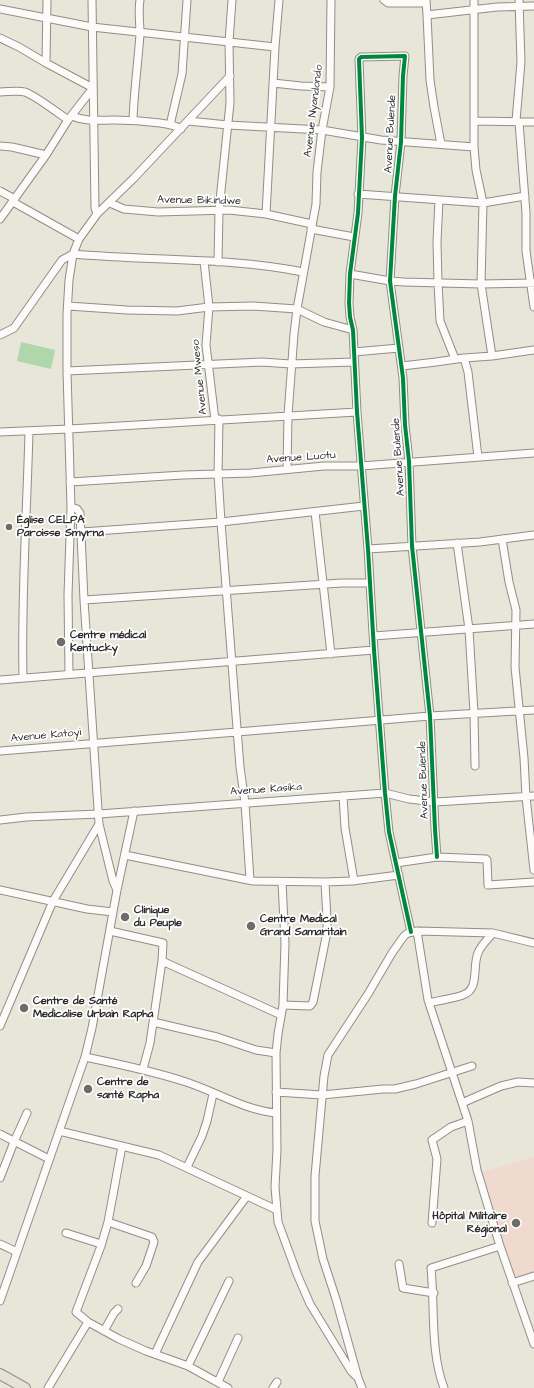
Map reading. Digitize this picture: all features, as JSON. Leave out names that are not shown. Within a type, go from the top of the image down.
[{"type":"highway","points":[[0,1374],[25,1388]]},
{"type":"street","points":[[46,63],[47,0]]},
{"type":"street","points":[[92,0],[95,208],[97,214]]},
{"type":"street","points":[[134,120],[134,93],[140,32],[140,0]]},
{"type":"street","points":[[170,125],[182,74],[187,0]]},
{"type":"street","points":[[218,262],[219,210],[230,103],[229,42],[232,0]]},
{"type":"street","points":[[266,214],[279,0]]},
{"type":"street","name":"Avenue Nyandondo","points":[[287,469],[291,364],[297,309],[316,204],[317,172],[322,130],[330,87],[331,0]]},
{"type":"street","points":[[384,0],[388,3],[426,1],[430,80],[441,144]]},
{"type":"street","points":[[474,0],[474,147],[476,170],[483,203],[481,284],[492,356]]},
{"type":"street","points":[[427,15],[519,3],[534,6]]},
{"type":"street","points":[[519,3],[521,62],[518,122],[525,196],[530,212],[526,251],[532,283],[534,308]]},
{"type":"street","points":[[0,9],[92,27],[275,47]]},
{"type":"street","points":[[0,38],[20,47],[46,63],[93,88]]},
{"type":"street","name":"Avenue Bulende","points":[[362,138],[359,58],[374,56],[405,56],[401,142],[395,196],[390,281],[402,366],[405,425],[409,462],[412,546],[430,716],[437,857]]},
{"type":"street","points":[[69,674],[68,595],[71,507],[67,372],[68,280],[73,254],[79,238],[97,214],[110,203],[230,76]]},
{"type":"street","points":[[273,82],[301,86],[330,87]]},
{"type":"street","points":[[0,219],[46,155],[70,118],[93,88]]},
{"type":"street","points":[[0,92],[25,92],[70,118],[94,121],[134,120],[176,126],[181,129]]},
{"type":"street","points":[[188,121],[228,125],[322,130],[362,138],[474,147]]},
{"type":"street","points":[[474,121],[534,122]]},
{"type":"street","points":[[362,138],[358,213],[350,274],[349,303],[353,330],[357,412],[368,548],[374,650],[389,832],[414,932],[429,1003],[468,1121],[477,1170],[500,1246],[534,1344]]},
{"type":"street","points":[[0,146],[12,147],[46,155]]},
{"type":"street","points":[[0,191],[14,201],[79,238]]},
{"type":"street","points":[[358,194],[483,203],[525,196]]},
{"type":"street","points":[[439,200],[437,242],[440,321],[455,359]]},
{"type":"street","name":"Avenue Bikindwe","points":[[110,203],[124,209],[158,212],[219,210],[266,214],[354,237]]},
{"type":"street","points":[[0,335],[14,328],[62,260],[73,254],[218,262],[278,267],[303,272]]},
{"type":"street","name":"Avenue Mweso","points":[[204,261],[209,307],[206,345],[217,420],[220,522],[237,732],[245,803],[250,880]]},
{"type":"street","points":[[350,274],[390,281],[481,284],[532,283]]},
{"type":"street","points":[[68,306],[127,310],[177,311],[209,307],[253,306],[297,309],[324,322],[353,330]]},
{"type":"street","points":[[354,352],[399,348]]},
{"type":"street","points":[[402,366],[534,350]]},
{"type":"street","points":[[464,358],[468,372],[478,457]]},
{"type":"street","points":[[67,372],[262,362],[291,364],[354,362]]},
{"type":"street","points":[[0,432],[357,412]]},
{"type":"street","points":[[22,677],[22,617],[29,431]]},
{"type":"street","name":"Avenue Luotu","points":[[70,482],[218,474],[324,466],[361,466],[534,453]]},
{"type":"street","points":[[82,532],[220,522],[364,506]]},
{"type":"street","points":[[71,507],[77,509],[80,513],[82,532],[84,600],[93,743],[100,824],[112,881],[117,890]]},
{"type":"street","points":[[315,512],[331,654]]},
{"type":"street","points":[[368,548],[457,543],[534,535]]},
{"type":"street","points":[[502,539],[509,582],[516,610],[517,625],[515,654],[530,797],[534,870]]},
{"type":"street","points":[[457,543],[469,629],[474,713],[475,766]]},
{"type":"street","points":[[84,600],[323,584],[370,583]]},
{"type":"street","points":[[374,636],[534,624]]},
{"type":"street","points":[[0,680],[22,677],[374,650]]},
{"type":"street","name":"Avenue Katoyi","points":[[0,750],[237,732],[380,719],[534,710]]},
{"type":"street","name":"Avenue Kasika","points":[[0,820],[385,793],[409,799],[434,802],[530,797]]},
{"type":"street","points":[[343,796],[345,828],[354,881]]},
{"type":"street","points":[[0,1301],[85,1057],[92,1028],[117,890],[134,811]]},
{"type":"street","points":[[0,1026],[53,901],[100,824]]},
{"type":"street","points":[[124,855],[250,880],[282,882],[354,881],[399,875]]},
{"type":"street","points":[[396,863],[437,857],[487,859],[488,884],[490,886],[534,882]]},
{"type":"street","points":[[282,882],[285,943],[283,1005],[276,1053],[277,1150],[275,1187],[278,1222],[310,1304],[351,1371],[358,1378]]},
{"type":"street","points":[[283,1005],[310,1006],[313,1002],[327,932],[324,882]]},
{"type":"street","points":[[0,890],[87,909],[113,912]]},
{"type":"street","points":[[110,930],[162,942],[163,945],[150,1043],[143,1069]]},
{"type":"street","points":[[362,1388],[323,1259],[315,1221],[314,1185],[325,1065],[328,1055],[404,936],[414,932],[493,933],[534,943]]},
{"type":"street","points":[[429,1003],[463,995],[470,990],[474,985],[476,958],[493,933]]},
{"type":"street","points":[[162,961],[282,1015]]},
{"type":"street","points":[[153,1022],[218,1037],[256,1050],[276,1053]]},
{"type":"street","points":[[85,1057],[143,1069],[188,1083],[248,1108],[276,1113]]},
{"type":"street","points":[[276,1092],[322,1095],[395,1089],[416,1084],[472,1066]]},
{"type":"street","points":[[462,1103],[501,1086],[518,1082],[534,1083]]},
{"type":"street","points":[[187,1167],[208,1121],[213,1094]]},
{"type":"street","points":[[0,1178],[27,1113]]},
{"type":"street","points":[[432,1223],[437,1159],[432,1140],[451,1127],[468,1121]]},
{"type":"street","points":[[59,1131],[159,1155],[277,1210]]},
{"type":"street","points":[[0,1134],[49,1159]]},
{"type":"street","points":[[122,1146],[108,1222],[76,1313],[88,1322],[119,1339],[188,1366],[228,1388]]},
{"type":"street","points":[[155,1354],[198,1262],[247,1196]]},
{"type":"street","points":[[108,1222],[153,1238],[154,1242],[146,1266],[136,1283]]},
{"type":"street","points":[[66,1233],[101,1244]]},
{"type":"street","points":[[0,1244],[17,1252]]},
{"type":"street","points":[[444,1388],[438,1372],[436,1355],[434,1293],[431,1268],[500,1246]]},
{"type":"street","points":[[399,1264],[404,1288],[434,1293]]},
{"type":"street","points":[[512,1283],[534,1276]]},
{"type":"street","points":[[188,1366],[229,1281]]},
{"type":"street","points":[[104,1331],[114,1313],[118,1309]]},
{"type":"street","points":[[48,1388],[88,1322]]},
{"type":"street","points":[[218,1382],[238,1338]]},
{"type":"shaded area","name":"Hôpital Militaire Régional","points":[[534,1157],[534,1273],[514,1279],[482,1172]]},
{"type":"green space","points":[[21,342],[55,350],[51,369],[17,361]]},
{"type":"cycle path","points":[[411,932],[389,832],[385,793],[357,412],[353,330],[349,303],[350,274],[358,213],[362,138],[359,59],[361,57],[405,56],[401,142],[395,196],[390,281],[403,378],[405,425],[409,461],[412,546],[430,716],[437,857]]},
{"type":"place","name":"Église CELPA Paroisse Smyrna","points":[[9,527]]},
{"type":"place","name":"Centre médical Kentucky","points":[[61,642]]},
{"type":"place","name":"Clinique du Peuple","points":[[125,917]]},
{"type":"place","name":"Centre Medical Grand Samaritain","points":[[251,926]]},
{"type":"place","name":"Centre de Santé Medicalise Urbain Rapha","points":[[24,1008]]},
{"type":"place","name":"Centre de santé Rapha","points":[[88,1089]]},
{"type":"place","name":"Hôpital Militaire Régional","points":[[516,1223]]}]
